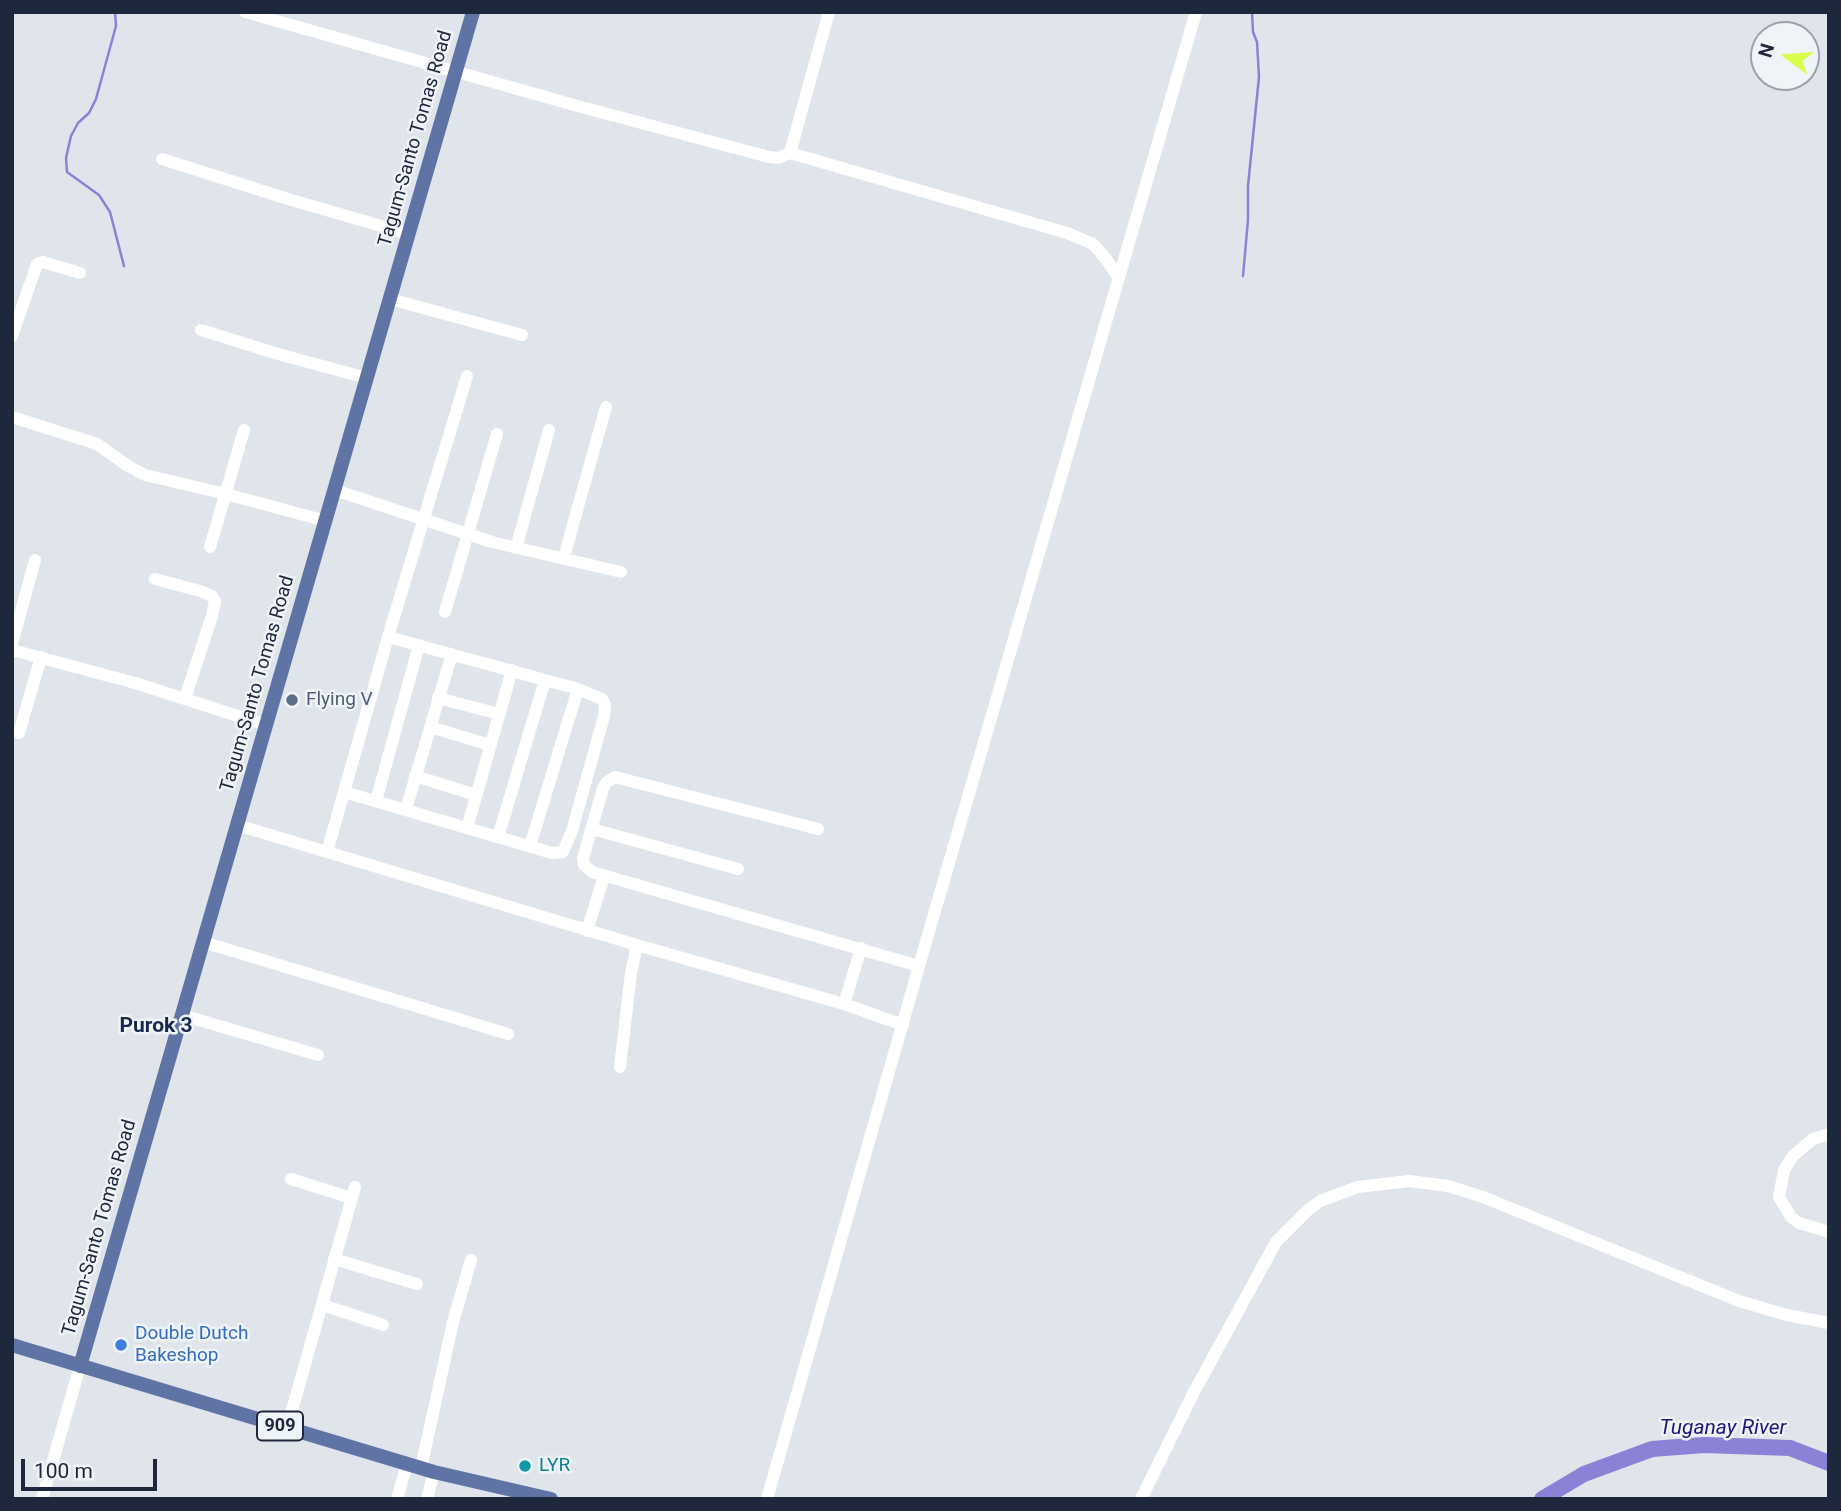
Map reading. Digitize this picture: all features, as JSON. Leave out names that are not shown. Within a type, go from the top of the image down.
[{"type":"main road","name":"Tagum-Santo Tomas Road","points":[[79,1366],[473,12]]},
{"type":"main road","name":"909","points":[[12,1345],[407,1464],[551,1499]]},
{"type":"street","points":[[245,12],[456,73],[769,158],[790,153],[1067,233],[1093,244],[1107,258],[1119,278]]},
{"type":"street","points":[[790,153],[829,12]]},
{"type":"street","points":[[768,1499],[919,966],[1196,12]]},
{"type":"street","points":[[162,159],[409,234]]},
{"type":"street","points":[[12,336],[35,266],[44,262],[80,273]]},
{"type":"street","points":[[390,299],[522,335]]},
{"type":"street","points":[[201,330],[367,378]]},
{"type":"street","points":[[327,852],[388,637],[467,376]]},
{"type":"street","points":[[564,557],[606,407]]},
{"type":"street","points":[[12,417],[97,444],[145,475],[326,522]]},
{"type":"street","points":[[210,547],[244,430]]},
{"type":"street","points":[[516,548],[549,430]]},
{"type":"street","points":[[445,612],[497,435]]},
{"type":"street","points":[[335,490],[516,548],[621,572]]},
{"type":"street","points":[[35,560],[12,647],[266,725]]},
{"type":"street","points":[[155,579],[200,591],[212,596],[215,601],[185,698]]},
{"type":"street","points":[[344,792],[552,853],[563,852],[572,831],[606,709],[602,699],[578,689],[388,637]]},
{"type":"street","points":[[376,801],[419,645]]},
{"type":"street","points":[[407,809],[452,653]]},
{"type":"street","points":[[19,733],[41,657]]},
{"type":"street","points":[[467,828],[512,670]]},
{"type":"street","points":[[498,837],[545,680]]},
{"type":"street","points":[[530,846],[578,689]]},
{"type":"street","points":[[438,698],[499,714]]},
{"type":"street","points":[[430,727],[490,745]]},
{"type":"street","points":[[415,776],[476,795]]},
{"type":"street","points":[[818,830],[615,777],[603,788],[583,858],[584,865],[592,872],[604,876],[919,966]]},
{"type":"street","points":[[237,825],[636,945],[844,1004],[903,1025]]},
{"type":"street","points":[[592,829],[737,869]]},
{"type":"street","points":[[587,930],[604,876]]},
{"type":"street","points":[[203,942],[508,1034]]},
{"type":"street","points":[[620,1068],[636,945]]},
{"type":"street","points":[[844,1004],[861,948]]},
{"type":"street","points":[[182,1015],[318,1055]]},
{"type":"street","points":[[1829,1134],[1813,1139],[1793,1157],[1784,1170],[1779,1198],[1790,1217],[1798,1223],[1829,1232]]},
{"type":"street","points":[[287,1428],[353,1193],[291,1179]]},
{"type":"street","points":[[1141,1499],[1194,1392],[1276,1242],[1320,1201],[1358,1187],[1409,1181],[1448,1186],[1483,1197],[1739,1301],[1787,1315],[1829,1323]]},
{"type":"street","points":[[334,1259],[417,1284]]},
{"type":"street","points":[[427,1499],[428,1470],[453,1322],[471,1260]]},
{"type":"street","points":[[323,1305],[383,1325]]},
{"type":"street","points":[[42,1499],[79,1366]]},
{"type":"street","points":[[397,1499],[407,1464]]},
{"type":"waterway","points":[[115,12],[116,26],[96,99],[71,136],[66,158],[67,172],[99,195],[110,212],[124,266]]},
{"type":"waterway","points":[[1243,276],[1248,186],[1259,77],[1252,12]]},
{"type":"waterway","name":"Tuganay River","points":[[1542,1499],[1584,1474],[1652,1449],[1704,1445],[1790,1448],[1829,1463]]},
{"type":"place","name":"Flying V","points":[[292,700]]},
{"type":"place","name":"Double Dutch Bakeshop","points":[[121,1345]]},
{"type":"place","name":"LYR","points":[[525,1466]]},
{"type":"district","name":"Purok 3","points":[[156,1027]]}]
